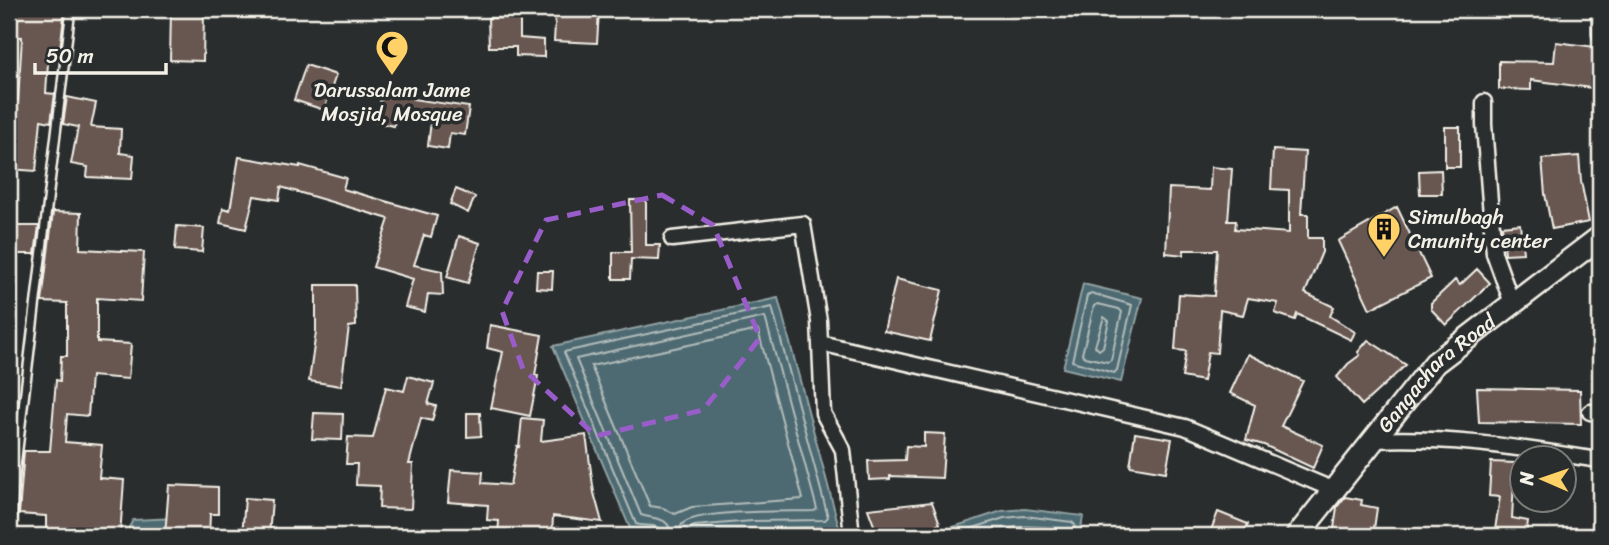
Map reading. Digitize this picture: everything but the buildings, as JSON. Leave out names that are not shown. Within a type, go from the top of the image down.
[{"type":"main road","name":"Gangachara Road","points":[[1297,536],[1435,363],[1600,237]]},
{"type":"street","points":[[1600,9],[1600,34]]},
{"type":"street","points":[[1484,102],[1494,253],[1512,303]]},
{"type":"street","points":[[672,239],[803,224],[819,321],[823,413],[843,450],[852,536]]},
{"type":"street","points":[[820,343],[1185,427],[1334,490]]},
{"type":"street","points":[[1374,440],[1415,438],[1476,442],[1600,460]]},
{"type":"lane","points":[[12,536],[15,474],[71,9]]},
{"type":"highlighted area","points":[[662,195],[713,225],[760,338],[703,410],[596,436],[523,369],[502,311],[546,220]]},
{"type":"water","points":[[1500,9],[1562,9],[1561,15]]},
{"type":"water","points":[[1083,284],[1142,298],[1121,382],[1063,368]]},
{"type":"water","points":[[778,298],[839,527],[632,533],[553,346]]},
{"type":"water","points":[[1025,509],[1083,516],[1080,536],[926,536],[1002,511]]},
{"type":"water","points":[[176,518],[185,521],[187,536],[101,536],[101,528],[126,533],[133,520]]},
{"type":"place","name":"Darussalam Jame Mosjid, Mosque","points":[[392,77]]},
{"type":"place","name":"Simulbagh Cmunity center","points":[[1384,259]]}]
